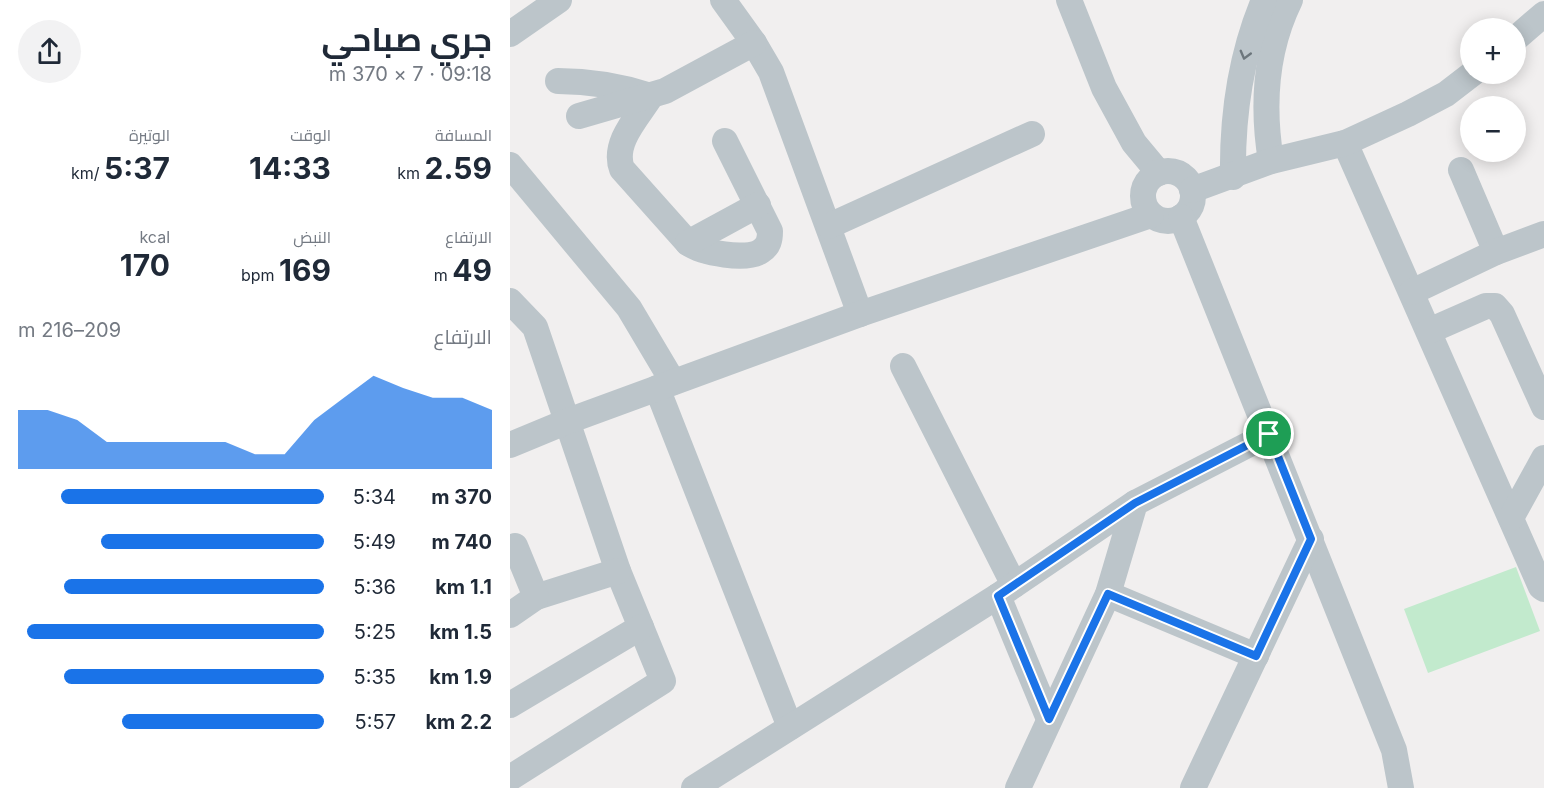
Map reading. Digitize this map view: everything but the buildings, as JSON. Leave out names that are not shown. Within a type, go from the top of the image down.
[{"type":"street","points":[[510,34],[560,0]]},
{"type":"street","points":[[723,0],[754,43],[771,72],[860,314]]},
{"type":"street","points":[[1069,0],[1104,88],[1134,143],[1159,173]]},
{"type":"street","points":[[1233,177],[1236,96],[1244,56],[1264,0]]},
{"type":"street","points":[[1271,161],[1266,129],[1265,97],[1277,33],[1290,0]]},
{"type":"street","points":[[1526,30],[1544,14]]},
{"type":"street","points":[[579,116],[665,91],[754,43]]},
{"type":"street","points":[[558,81],[590,81],[621,86],[651,96]]},
{"type":"street","points":[[1192,190],[1233,177],[1271,161],[1345,143],[1408,114],[1446,94],[1460,83]]},
{"type":"street","points":[[651,96],[621,143],[619,150],[622,169],[695,248],[708,253],[752,255],[760,252],[770,240],[770,231],[725,141]]},
{"type":"street","points":[[829,226],[1032,134]]},
{"type":"street","points":[[1345,143],[1541,587],[1544,589]]},
{"type":"street","points":[[510,165],[629,308],[665,385],[790,727]]},
{"type":"street","points":[[1461,170],[1496,252]]},
{"type":"street","points":[[1176,172],[1189,182],[1192,190],[1191,206],[1181,217],[1166,222],[1151,215],[1143,201],[1146,184],[1159,173],[1176,172]]},
{"type":"street","points":[[688,243],[758,205]]},
{"type":"street","points":[[510,445],[568,421],[860,314],[1151,215]]},
{"type":"street","points":[[1181,217],[1394,750],[1401,788]]},
{"type":"street","points":[[1412,292],[1496,252],[1544,234]]},
{"type":"street","points":[[510,301],[536,327],[618,571],[663,681],[510,778]]},
{"type":"street","points":[[1429,331],[1486,306],[1495,306],[1502,314],[1544,407]]},
{"type":"street","points":[[903,366],[1006,591],[1049,719]]},
{"type":"street","points":[[694,788],[1006,591],[1135,503],[1269,434]]},
{"type":"street","points":[[1511,518],[1544,458]]},
{"type":"street","points":[[1023,786],[1049,719],[1108,594],[1135,503]]},
{"type":"street","points":[[1193,788],[1311,539]]},
{"type":"street","points":[[515,546],[536,597]]},
{"type":"street","points":[[510,615],[536,597],[618,571]]},
{"type":"street","points":[[1108,594],[1256,656]]},
{"type":"street","points":[[510,705],[641,627]]},
{"type":"green space","points":[[1516,567],[1540,631],[1428,673],[1404,609]]},
{"type":"route","points":[[1269,434],[1311,539],[1256,656],[1108,594],[1049,719],[998,596],[1135,503],[1269,434]]}]
